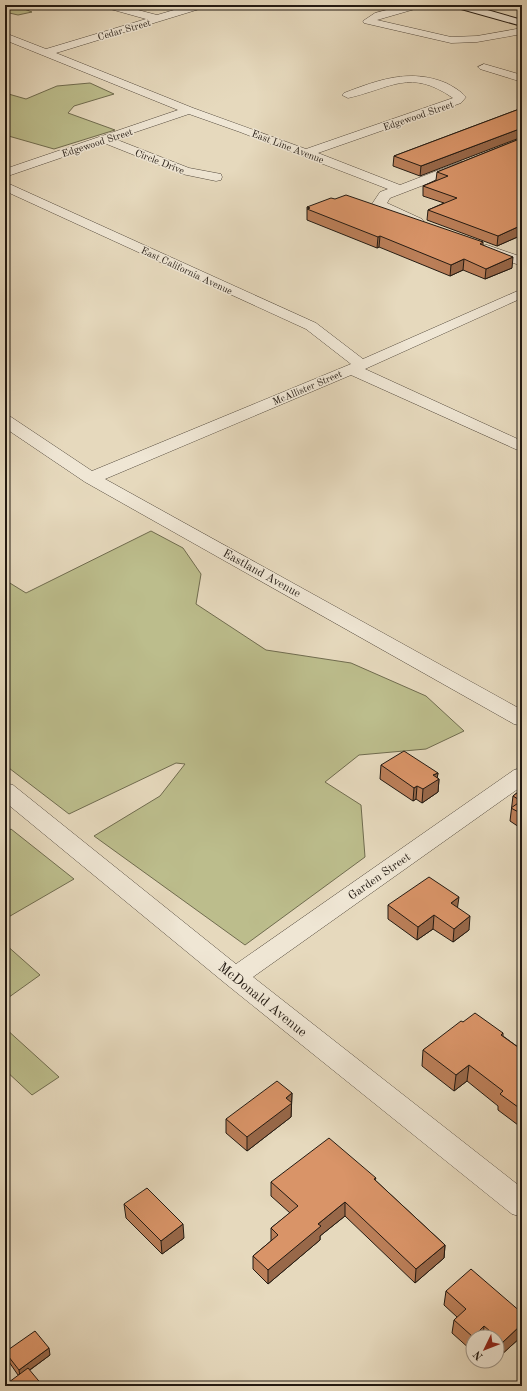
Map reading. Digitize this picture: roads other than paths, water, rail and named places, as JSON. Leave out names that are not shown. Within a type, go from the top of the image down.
[{"type":"main road","points":[[458,5],[522,23]]},
{"type":"street","points":[[107,5],[160,19]]},
{"type":"street","name":"Cedar Street","points":[[46,52],[160,19],[202,5]]},
{"type":"street","points":[[418,5],[372,18],[368,21],[451,40],[477,39],[522,31]]},
{"type":"street","points":[[391,12],[402,17],[403,21],[398,28]]},
{"type":"street","name":"East Line Avenue","points":[[5,36],[189,110],[402,190]]},
{"type":"street","points":[[484,68],[522,79]]},
{"type":"street","name":"Edgewood Street","points":[[306,153],[457,101],[460,97],[450,88],[425,79],[408,78],[394,78],[348,95]]},
{"type":"street","name":"Edgewood Street","points":[[5,173],[106,140],[189,110]]},
{"type":"street","name":"Circle Drive","points":[[106,140],[186,171],[216,177]]},
{"type":"street","points":[[427,226],[405,218],[379,204],[385,195],[402,190],[472,162]]},
{"type":"street","name":"East California Avenue","points":[[5,186],[311,326],[357,367],[522,447]]},
{"type":"street","points":[[478,245],[522,262]]},
{"type":"street","name":"McAllister Street","points":[[91,478],[357,367],[522,293]]},
{"type":"street","name":"Eastland Avenue","points":[[5,421],[91,478],[522,719]]},
{"type":"street","name":"Garden Street","points":[[235,977],[522,775]]},
{"type":"street","name":"McDonald Avenue","points":[[5,790],[235,977],[522,1205]]}]
